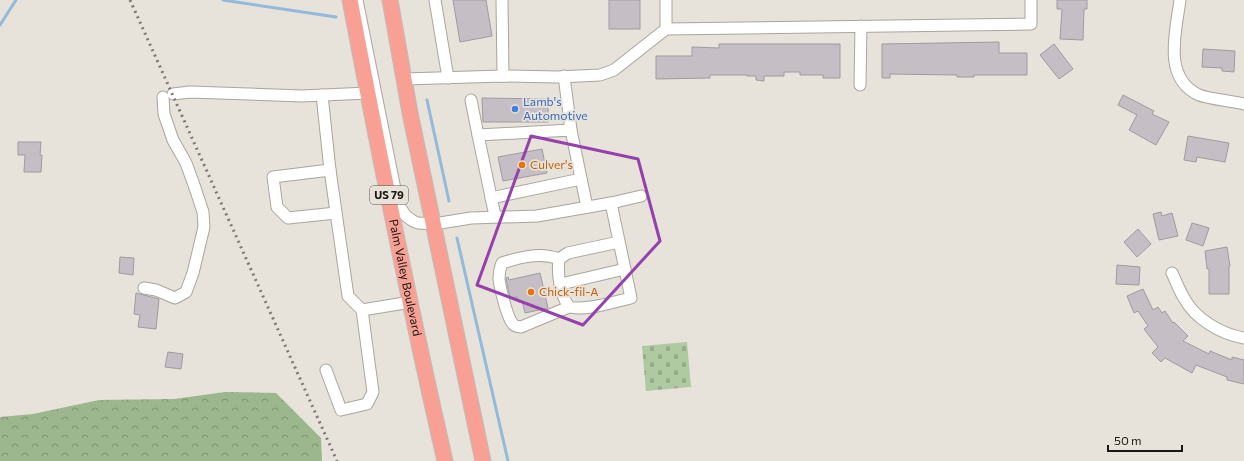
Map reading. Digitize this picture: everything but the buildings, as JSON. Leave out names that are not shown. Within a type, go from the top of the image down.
[{"type":"highway","name":"Palm Valley Boulevard","points":[[350,0],[411,302],[445,461]]},
{"type":"highway","name":"US 79","points":[[390,0],[410,113],[483,461]]},
{"type":"street","points":[[357,0],[398,204],[406,216],[413,221],[418,223],[434,224],[495,216],[537,216],[642,196]]},
{"type":"street","points":[[435,0],[448,78]]},
{"type":"street","points":[[502,0],[503,76]]},
{"type":"street","points":[[666,0],[666,29]]},
{"type":"street","points":[[404,78],[600,76],[614,70],[666,29],[1031,24],[1031,0]]},
{"type":"street","points":[[1180,0],[1174,44],[1175,66],[1180,78],[1186,86],[1198,94],[1244,104]]},
{"type":"street","points":[[860,85],[861,26]]},
{"type":"street","points":[[564,76],[571,130],[587,207]]},
{"type":"street","points":[[144,288],[156,290],[175,298],[186,292],[193,274],[204,227],[203,212],[194,185],[186,163],[173,140],[164,114],[168,96],[190,92],[302,96],[368,93]]},
{"type":"street","points":[[322,95],[330,170],[348,296],[362,310],[373,392],[367,404],[341,410],[326,370]]},
{"type":"street","points":[[471,100],[495,216]]},
{"type":"street","points":[[478,134],[571,130]]},
{"type":"street","points":[[330,170],[273,177],[276,207],[288,218],[336,213]]},
{"type":"street","points":[[491,198],[581,179]]},
{"type":"street","points":[[559,259],[547,255],[537,255],[509,261],[502,264],[500,267],[499,279],[506,310],[515,326],[522,327],[570,307],[577,309],[631,298],[611,203]]},
{"type":"street","points":[[570,307],[564,298],[558,268],[559,259],[568,253],[619,242]]},
{"type":"street","points":[[561,284],[625,269]]},
{"type":"street","points":[[1172,273],[1184,299],[1199,316],[1213,327],[1227,334],[1244,338]]},
{"type":"street","points":[[362,310],[411,302]]},
{"type":"highlighted area","points":[[531,136],[638,159],[660,241],[583,325],[477,285]]},
{"type":"green space","points":[[687,342],[691,387],[646,391],[642,346]]},
{"type":"green space","points":[[225,392],[276,393],[321,438],[322,461],[0,461],[0,417],[33,414],[99,400],[174,399]]},
{"type":"waterway","points":[[0,25],[16,0]]},
{"type":"waterway","points":[[223,0],[336,17]]},
{"type":"waterway","points":[[427,100],[449,201]]},
{"type":"waterway","points":[[457,238],[508,461]]},
{"type":"railway","points":[[130,0],[337,461]]},
{"type":"place","name":"Lamb's Automotive","points":[[515,109]]},
{"type":"place","name":"Culver's","points":[[522,165]]},
{"type":"place","name":"Chick-fil-A","points":[[531,292]]}]
